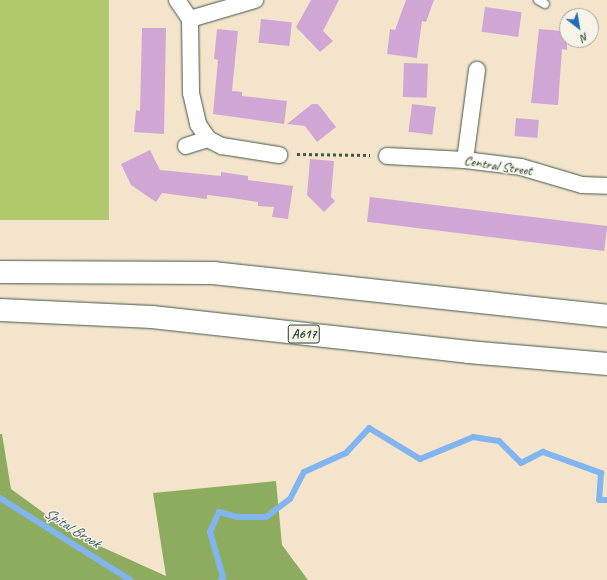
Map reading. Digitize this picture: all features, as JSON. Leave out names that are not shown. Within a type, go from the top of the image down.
[{"type":"highway","points":[[0,272],[213,273],[607,316]]},
{"type":"highway","name":"A617","points":[[0,310],[152,317],[460,351],[607,364]]},
{"type":"street","points":[[177,0],[190,19],[191,93],[198,124],[208,139],[222,146],[279,155]]},
{"type":"street","points":[[190,19],[255,0]]},
{"type":"street","points":[[465,160],[476,70]]},
{"type":"street","points":[[186,146],[208,139]]},
{"type":"street","name":"Central Street","points":[[387,156],[465,160],[521,167],[582,185],[607,186]]},
{"type":"path","points":[[279,155],[317,153],[387,156]]},
{"type":"green space","points":[[0,0],[109,0],[109,220],[0,220]]},
{"type":"green space","points":[[0,434],[2,434],[11,489],[73,534],[166,576],[153,493],[276,481],[282,545],[308,580],[0,580]]},
{"type":"building","points":[[311,0],[339,0],[323,31],[333,41],[320,52],[296,27]]},
{"type":"building","points":[[406,0],[434,0],[426,22],[422,21],[417,58],[387,54],[390,29],[395,30]]},
{"type":"building","points":[[485,7],[522,12],[518,37],[482,32]]},
{"type":"building","points":[[261,19],[292,22],[289,46],[258,43]]},
{"type":"building","points":[[142,28],[166,28],[164,134],[134,132],[136,110],[140,111]]},
{"type":"building","points":[[217,29],[238,31],[232,91],[242,92],[242,96],[287,101],[284,124],[213,114],[218,60],[214,59]]},
{"type":"building","points":[[539,29],[559,31],[559,48],[567,48],[567,50],[562,49],[558,105],[531,103]]},
{"type":"building","points":[[404,63],[428,64],[427,98],[403,97]]},
{"type":"building","points":[[312,104],[318,104],[336,127],[317,142],[305,126],[287,124]]},
{"type":"building","points":[[412,104],[436,107],[432,135],[409,132]]},
{"type":"building","points":[[516,118],[539,120],[537,138],[514,136]]},
{"type":"building","points":[[150,150],[160,170],[221,176],[221,172],[248,176],[248,180],[293,186],[288,219],[272,217],[274,207],[258,206],[258,202],[232,198],[207,195],[207,199],[162,193],[156,202],[131,185],[121,164]]},
{"type":"building","points":[[310,159],[334,161],[331,197],[335,201],[324,212],[307,195]]},
{"type":"building","points":[[370,197],[607,226],[604,251],[367,222]]},
{"type":"waterway","name":"Spital Brook","points":[[221,580],[223,577],[210,532],[219,512],[238,517],[266,517],[290,499],[304,472],[346,453],[369,428],[420,459],[473,437],[499,441],[521,463],[543,452],[601,473],[599,500],[607,500]]},
{"type":"waterway","name":"Spital Brook","points":[[0,498],[130,580]]}]
